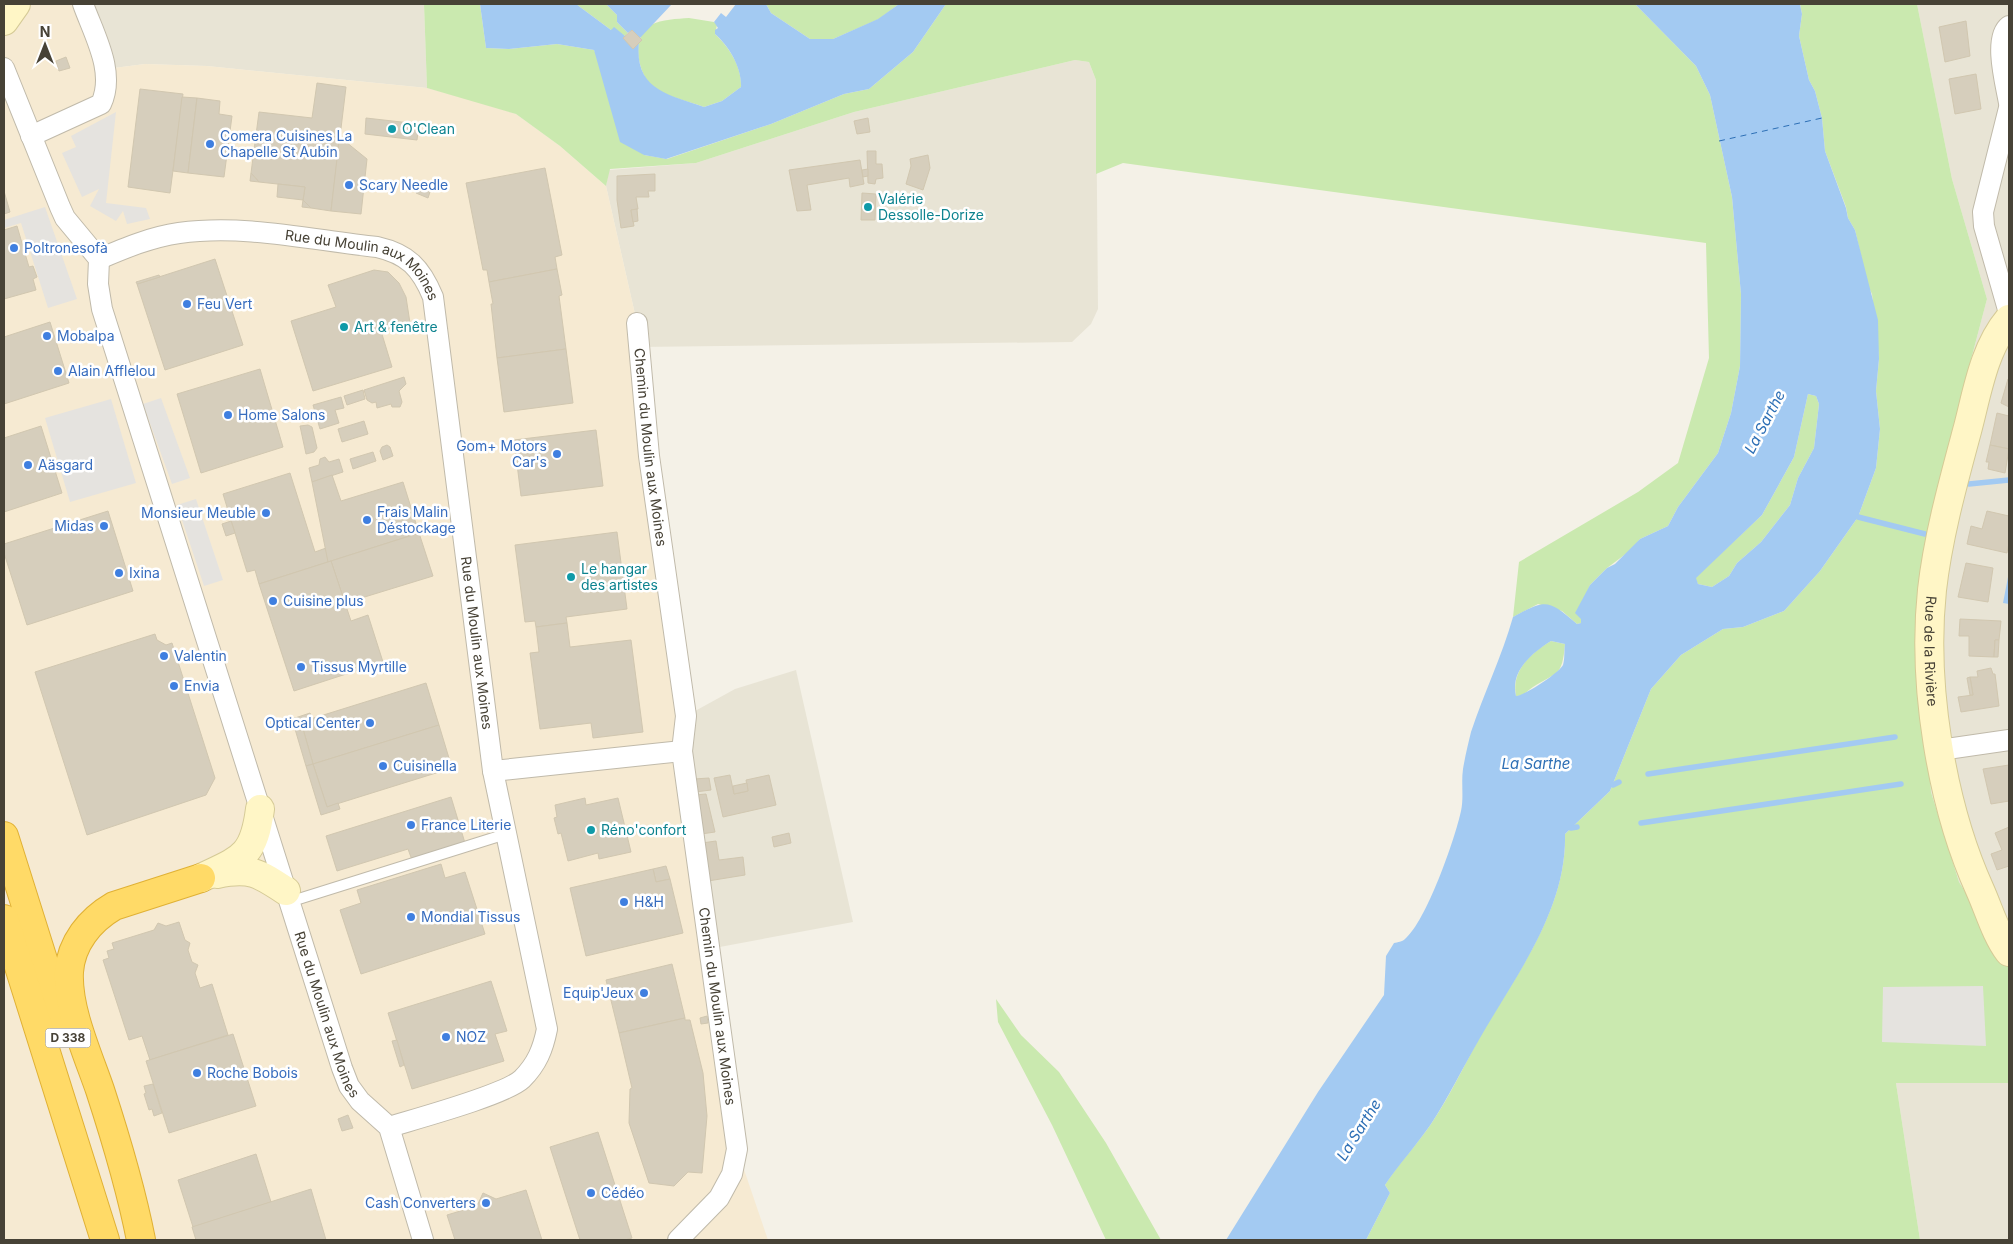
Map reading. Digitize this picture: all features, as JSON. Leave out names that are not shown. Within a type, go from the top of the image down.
[{"type":"highway","name":"D 338","points":[[4,836],[132,1240]]},
{"type":"highway","points":[[141,1240],[134,1204],[77,1020],[70,985],[70,962],[78,941],[103,912],[114,906],[201,878]]},
{"type":"highway","name":"D 338","points":[[4,919],[104,1240]]},
{"type":"highway","points":[[4,966],[32,1009]]},
{"type":"street","points":[[4,21],[16,4]]},
{"type":"street","points":[[31,136],[101,104],[106,93],[106,69],[83,4]]},
{"type":"street","points":[[2009,26],[2002,37],[2002,54],[2009,103]]},
{"type":"street","points":[[4,68],[65,218],[99,259]]},
{"type":"street","points":[[2009,108],[1982,212],[1984,226],[2009,313]]},
{"type":"street","name":"Rue du Moulin aux Moines","points":[[237,229],[395,251],[413,264],[425,278],[433,297],[493,772],[547,1029],[543,1049],[536,1064],[520,1081],[494,1093],[389,1126],[360,1101],[349,1086],[102,309],[98,284],[99,259],[149,240],[177,233],[237,229]]},
{"type":"street","name":"Rue de la Rivière","points":[[2009,319],[2000,331],[1986,360],[1954,479],[1932,589],[1929,661],[1946,784],[1967,861],[2009,952]]},
{"type":"street","name":"Chemin du Moulin aux Moines","points":[[637,323],[649,456],[686,716],[682,751],[737,1149],[732,1174],[720,1198],[678,1240]]},
{"type":"street","points":[[1940,750],[2009,740]]},
{"type":"street","points":[[493,772],[682,751]]},
{"type":"street","points":[[201,878],[236,861],[246,852],[257,834],[260,809]]},
{"type":"street","points":[[201,878],[234,870],[252,871],[288,896]]},
{"type":"street","points":[[389,1126],[423,1240]]},
{"type":"lane","points":[[288,896],[506,834]]},
{"type":"shaded area","points":[[4,4],[83,4],[106,69],[145,64],[207,66],[427,88],[482,103],[516,114],[560,146],[606,186],[637,323],[737,1149],[768,1240],[4,1240]]},
{"type":"shaded area","points":[[83,4],[424,4],[427,88],[207,66],[145,64],[106,69]]},
{"type":"shaded area","points":[[1917,4],[2009,4],[2009,960],[1959,882],[1931,792],[1917,592],[1940,477],[1987,299],[1952,179]]},
{"type":"shaded area","points":[[1075,60],[1089,62],[1096,80],[1098,309],[1091,324],[1072,342],[638,347],[637,323],[606,186],[609,170],[696,163],[854,112]]},
{"type":"shaded area","points":[[116,112],[106,203],[146,208],[150,219],[127,224],[123,211],[116,221],[90,206],[99,189],[82,197],[62,153],[76,147],[71,136]]},
{"type":"shaded area","points":[[45,207],[77,299],[48,308],[21,223],[4,228],[4,220]]},
{"type":"shaded area","points":[[161,398],[190,478],[172,484],[143,404]]},
{"type":"shaded area","points":[[111,399],[136,483],[70,502],[45,418]]},
{"type":"shaded area","points":[[196,499],[223,580],[204,586],[177,505]]},
{"type":"shaded area","points":[[796,670],[853,922],[709,949],[686,716],[735,689]]},
{"type":"shaded area","points":[[1983,986],[1986,1046],[1882,1042],[1883,987]]},
{"type":"shaded area","points":[[1896,1083],[2009,1083],[2009,1240],[1920,1240]]},
{"type":"green space","points":[[424,4],[480,4],[486,48],[509,49],[557,44],[594,50],[644,155],[667,159],[771,124],[844,94],[869,89],[913,52],[946,4],[1635,4],[1696,66],[1710,95],[1732,197],[1741,294],[1740,366],[1731,413],[1718,453],[1678,507],[1668,526],[1640,539],[1631,550],[1607,568],[1590,585],[1585,597],[1581,623],[1577,624],[1562,611],[1538,604],[1513,617],[1519,562],[1638,492],[1678,463],[1709,358],[1706,243],[1123,163],[1096,174],[1096,80],[1089,62],[1075,60],[854,112],[696,163],[610,169],[606,186],[560,146],[516,114],[427,88]]},
{"type":"green space","points":[[576,4],[606,4],[617,15],[617,22],[628,33],[625,36],[611,30]]},
{"type":"green space","points":[[766,4],[899,4],[879,19],[833,39],[810,39],[771,13]]},
{"type":"green space","points":[[1800,4],[1917,4],[1952,179],[1987,299],[1940,477],[1917,592],[1931,792],[1959,882],[2009,960],[2009,1083],[1896,1083],[1920,1240],[1366,1240],[1390,1193],[1385,1185],[1438,1113],[1537,939],[1549,914],[1558,888],[1563,862],[1565,834],[1610,791],[1651,689],[1681,655],[1723,629],[1743,627],[1784,611],[1820,571],[1858,517],[1876,468],[1880,429],[1876,391],[1879,359],[1872,294],[1868,286],[1855,230],[1848,218],[1846,207],[1825,151],[1822,118],[1815,91],[1809,80],[1799,36],[1802,14]]},
{"type":"green space","points":[[689,18],[714,22],[717,25],[715,34],[734,58],[741,80],[741,87],[722,101],[704,107],[671,96],[653,87],[643,74],[638,56],[638,46],[644,30],[655,23],[665,20]]},
{"type":"green space","points":[[1808,394],[1816,396],[1819,404],[1814,448],[1798,478],[1790,505],[1761,542],[1737,563],[1729,576],[1712,587],[1698,584],[1695,578],[1762,515],[1794,457]]},
{"type":"green space","points":[[1551,641],[1565,644],[1560,668],[1553,675],[1525,693],[1516,696],[1517,678],[1524,663],[1536,651]]},
{"type":"green space","points":[[996,999],[1021,1035],[1059,1072],[1106,1143],[1161,1240],[1106,1240],[1052,1125],[998,1022]]},
{"type":"water","points":[[480,4],[576,4],[611,30],[614,27],[625,36],[639,42],[639,58],[642,71],[656,88],[704,107],[722,101],[741,87],[737,65],[730,51],[715,34],[715,30],[718,28],[714,22],[721,13],[726,17],[736,4],[766,4],[771,13],[810,39],[833,39],[878,19],[899,4],[946,4],[913,52],[869,89],[844,94],[771,124],[666,159],[644,155],[620,142],[594,50],[557,44],[509,49],[486,48]]},
{"type":"water","points":[[606,4],[672,4],[640,38],[632,30],[628,33],[617,22],[617,15]]},
{"type":"water","name":"La Sarthe","points":[[1635,4],[1800,4],[1802,14],[1799,36],[1809,80],[1815,91],[1822,118],[1825,151],[1848,218],[1855,230],[1878,320],[1879,359],[1876,391],[1880,429],[1876,468],[1858,517],[1820,571],[1784,611],[1743,627],[1723,629],[1681,655],[1651,689],[1610,791],[1565,834],[1563,862],[1558,889],[1537,941],[1438,1114],[1385,1185],[1390,1193],[1366,1240],[1226,1240],[1318,1092],[1384,995],[1386,956],[1394,943],[1404,940],[1422,916],[1439,879],[1453,840],[1461,811],[1463,769],[1471,732],[1513,617],[1533,607],[1546,604],[1553,606],[1577,624],[1581,623],[1581,619],[1575,613],[1590,585],[1640,539],[1668,526],[1678,507],[1718,453],[1731,413],[1740,366],[1741,294],[1732,197],[1710,95],[1696,66]],"holes":[[[1808,394],[1816,396],[1819,404],[1814,448],[1798,478],[1790,505],[1761,542],[1737,563],[1729,576],[1712,587],[1698,584],[1696,578],[1762,515],[1794,457]],[[1551,641],[1565,644],[1563,665],[1541,684],[1516,696],[1515,687],[1519,671],[1530,657]]]},
{"type":"water","points":[[2009,572],[2009,604],[2003,603]]},
{"type":"building","points":[[1966,21],[1970,56],[1945,62],[1939,27]]},
{"type":"building","points":[[632,30],[642,40],[633,49],[623,38]]},
{"type":"building","points":[[66,57],[70,68],[59,71],[56,61]]},
{"type":"building","points":[[1976,74],[1981,109],[1955,114],[1949,79]]},
{"type":"building","points":[[317,83],[346,87],[331,211],[311,208],[303,200],[305,187],[259,182],[251,173],[259,112],[312,118]]},
{"type":"building","points":[[140,89],[183,94],[170,193],[128,187]]},
{"type":"building","points":[[182,97],[197,98],[188,173],[173,171]]},
{"type":"building","name":"Comera Cuisines La Chapelle St Aubin","points":[[197,98],[220,101],[219,114],[232,116],[224,177],[188,173]]},
{"type":"building","name":"O'Clean","points":[[366,118],[419,124],[417,140],[365,134]]},
{"type":"building","points":[[868,118],[870,132],[857,134],[854,121]]},
{"type":"building","name":"Scary Needle","points":[[339,141],[346,142],[367,159],[361,214],[331,211]]},
{"type":"building","points":[[867,151],[876,151],[876,164],[882,164],[883,178],[876,179],[875,184],[868,183]]},
{"type":"building","points":[[928,155],[930,168],[923,190],[906,184],[911,166],[910,159]]},
{"type":"building","points":[[860,160],[864,184],[850,187],[849,178],[807,185],[811,210],[797,211],[789,170]]},
{"type":"building","points":[[545,168],[562,255],[555,257],[557,269],[489,282],[487,270],[483,270],[466,183]]},
{"type":"building","points":[[868,169],[868,176],[863,177],[862,170]]},
{"type":"building","points":[[251,173],[259,182],[250,181]]},
{"type":"building","points":[[655,174],[655,191],[648,191],[649,197],[636,197],[638,209],[631,210],[634,226],[621,228],[617,200],[617,176]]},
{"type":"building","points":[[278,184],[305,187],[303,200],[277,197]]},
{"type":"building","points":[[419,187],[430,192],[428,198],[416,193]]},
{"type":"building","points":[[4,191],[10,212],[4,214]]},
{"type":"building","name":"Valérie Dessolle-Dorize","points":[[862,193],[876,194],[875,220],[861,220]]},
{"type":"building","points":[[303,200],[311,208],[302,207]]},
{"type":"building","points":[[637,209],[638,221],[633,222],[631,210]]},
{"type":"building","name":"Poltronesofà","points":[[17,226],[29,267],[33,266],[37,277],[33,279],[36,290],[4,299],[4,230]]},
{"type":"building","name":"Feu Vert","points":[[215,259],[243,345],[165,370],[137,284]]},
{"type":"building","points":[[557,269],[562,295],[559,296],[566,349],[497,358],[491,304],[493,304],[489,282]]},
{"type":"building","name":"Art & fenêtre","points":[[374,270],[388,272],[399,283],[406,297],[410,323],[381,331],[392,367],[313,391],[291,321],[336,307],[328,285]]},
{"type":"building","points":[[159,275],[160,277],[137,284],[136,282]]},
{"type":"building","points":[[50,322],[69,383],[4,404],[4,337]]},
{"type":"building","points":[[566,349],[573,403],[504,412],[497,358]]},
{"type":"building","name":"Home Salons","points":[[260,369],[283,447],[201,473],[177,394]]},
{"type":"building","points":[[404,377],[406,384],[399,391],[402,402],[400,407],[392,407],[391,404],[377,408],[376,402],[372,403],[367,400],[364,390]]},
{"type":"building","points":[[2009,380],[2009,407],[2001,403]]},
{"type":"building","points":[[363,390],[365,399],[347,405],[344,396]]},
{"type":"building","points":[[341,397],[344,408],[335,410],[339,423],[320,429],[313,405]]},
{"type":"building","points":[[1997,413],[2009,416],[2009,449],[1990,445]]},
{"type":"building","points":[[364,421],[368,434],[342,442],[338,429]]},
{"type":"building","points":[[308,425],[312,427],[317,448],[314,452],[306,454],[300,426]]},
{"type":"building","name":"Aäsgard","points":[[41,426],[62,493],[4,512],[4,438]]},
{"type":"building","name":"Gom+ Motors Car's","points":[[596,430],[603,486],[521,496],[514,440]]},
{"type":"building","points":[[387,445],[390,447],[393,456],[383,460],[380,451],[382,447]]},
{"type":"building","points":[[1990,445],[2009,449],[2005,473],[1988,469],[1989,462],[1986,462]]},
{"type":"building","points":[[373,452],[376,461],[353,469],[350,459]]},
{"type":"building","points":[[325,457],[329,462],[339,459],[343,472],[312,482],[309,468],[319,465],[320,459]]},
{"type":"building","name":"Monsieur Meuble","points":[[290,473],[315,552],[326,548],[328,562],[259,584],[255,570],[247,572],[223,494]]},
{"type":"building","name":"Frais Malin Déstockage","points":[[332,475],[341,501],[403,482],[419,533],[328,562],[312,482]]},
{"type":"building","points":[[108,511],[133,591],[27,625],[4,553],[4,544]]},
{"type":"building","points":[[1987,511],[2009,516],[2007,553],[1967,544],[1971,526],[1982,529]]},
{"type":"building","points":[[231,521],[235,533],[226,536],[222,524]]},
{"type":"building","name":"Le hangar des artistes","points":[[617,532],[627,609],[566,617],[567,623],[536,627],[535,621],[525,622],[515,545]]},
{"type":"building","points":[[419,533],[433,576],[345,603],[331,561]]},
{"type":"building","points":[[331,561],[351,621],[368,615],[383,662],[294,691],[259,584]]},
{"type":"building","points":[[1966,563],[1993,568],[1988,602],[1958,597]]},
{"type":"building","points":[[1960,619],[2001,621],[1999,640],[1995,640],[1994,657],[1969,656],[1969,636],[1959,636]]},
{"type":"building","points":[[567,623],[570,647],[631,640],[643,732],[593,738],[591,723],[540,729],[530,653],[539,652],[536,627]]},
{"type":"building","points":[[155,634],[157,640],[166,645],[172,643],[215,778],[206,795],[87,835],[35,672]]},
{"type":"building","points":[[1995,640],[1999,640],[1998,657],[1994,657]]},
{"type":"building","points":[[1991,668],[1993,674],[1995,674],[1999,706],[1961,712],[1958,697],[1973,695],[1970,677],[1978,677],[1977,671]]},
{"type":"building","points":[[1970,677],[1973,695],[1970,695],[1967,678]]},
{"type":"building","name":"Optical Center","points":[[426,683],[439,725],[313,764],[301,722]]},
{"type":"building","points":[[310,713],[312,718],[301,722],[313,764],[306,766],[292,719]]},
{"type":"building","name":"Cuisinella","points":[[439,725],[452,768],[327,807],[313,764]]},
{"type":"building","points":[[313,764],[327,807],[338,803],[340,809],[321,815],[306,766]]},
{"type":"building","points":[[2009,765],[2009,801],[1991,804],[1983,769]]},
{"type":"building","points":[[730,775],[734,794],[748,791],[746,780],[769,775],[776,805],[723,817],[714,778]]},
{"type":"building","points":[[709,778],[711,790],[695,792],[694,779]]},
{"type":"building","points":[[747,783],[748,791],[734,794],[733,786]]},
{"type":"building","points":[[706,794],[715,832],[701,834],[695,795]]},
{"type":"building","name":"France Literie","points":[[451,797],[465,843],[412,860],[408,849],[337,871],[326,836]]},
{"type":"building","name":"Réno'confort","points":[[585,798],[586,805],[618,798],[631,852],[599,859],[598,853],[568,861],[561,833],[558,834],[554,818],[557,817],[555,805]]},
{"type":"building","points":[[2009,827],[2009,866],[1997,870],[1991,854],[2002,850],[1995,833]]},
{"type":"building","points":[[789,833],[791,843],[774,847],[772,837]]},
{"type":"building","points":[[716,841],[719,860],[743,857],[745,875],[708,881],[702,843]]},
{"type":"building","name":"Mondial Tissus","points":[[441,864],[445,878],[465,872],[485,934],[361,974],[340,910],[361,903],[357,890]]},
{"type":"building","points":[[666,866],[670,879],[656,882],[653,869]]},
{"type":"building","name":"H&H","points":[[653,869],[656,882],[670,879],[683,933],[586,956],[570,888]]},
{"type":"building","points":[[179,922],[185,940],[190,943],[188,950],[192,962],[198,965],[195,973],[200,988],[212,984],[228,1035],[150,1060],[142,1036],[129,1040],[103,960],[109,958],[107,951],[114,949],[112,943],[154,930],[158,923],[166,926]]},
{"type":"building","name":"Equip'Jeux","points":[[672,964],[685,1018],[619,1033],[606,980]]},
{"type":"building","name":"NOZ","points":[[491,981],[507,1031],[495,1034],[504,1061],[412,1089],[388,1013]]},
{"type":"building","points":[[707,1016],[708,1023],[701,1024],[700,1018]]},
{"type":"building","points":[[685,1018],[685,1020],[690,1020],[703,1073],[707,1116],[702,1173],[688,1172],[674,1186],[649,1183],[629,1123],[630,1089],[632,1088],[619,1033]]},
{"type":"building","name":"Roche Bobois","points":[[233,1034],[256,1106],[169,1133],[146,1061]]},
{"type":"building","points":[[397,1040],[404,1065],[400,1067],[392,1041]]},
{"type":"building","points":[[153,1084],[162,1113],[154,1116],[152,1109],[149,1110],[144,1094],[146,1093],[144,1086]]},
{"type":"building","points":[[348,1115],[353,1128],[342,1131],[338,1119]]},
{"type":"building","name":"Cédéo","points":[[598,1132],[632,1238],[625,1240],[580,1240],[550,1147]]},
{"type":"building","points":[[256,1154],[271,1202],[193,1227],[178,1180]]},
{"type":"building","points":[[311,1189],[326,1240],[196,1240],[192,1227]]},
{"type":"building","points":[[526,1190],[542,1240],[455,1240],[447,1215],[477,1206],[483,1193],[496,1199]]},
{"type":"waterway","points":[[1969,484],[2009,480]]},
{"type":"waterway","points":[[1858,517],[1925,534]]},
{"type":"waterway","points":[[1648,774],[1895,737]]},
{"type":"waterway","points":[[1613,785],[1619,782]]},
{"type":"waterway","points":[[1641,823],[1901,784]]},
{"type":"waterway","points":[[1571,828],[1577,827]]},
{"type":"ferry route","points":[[1719,141],[1822,118]]},
{"type":"place","name":"O'Clean","points":[[392,129]]},
{"type":"place","name":"Comera Cuisines La Chapelle St Aubin","points":[[210,144]]},
{"type":"place","name":"Scary Needle","points":[[349,185]]},
{"type":"place","name":"Valérie Dessolle-Dorize","points":[[868,207]]},
{"type":"place","name":"Poltronesofà","points":[[14,248]]},
{"type":"place","name":"Feu Vert","points":[[187,304]]},
{"type":"place","name":"Art & fenêtre","points":[[344,327]]},
{"type":"place","name":"Mobalpa","points":[[47,336]]},
{"type":"place","name":"Alain Afflelou","points":[[58,371]]},
{"type":"place","name":"Home Salons","points":[[228,415]]},
{"type":"place","name":"Gom+ Motors Car's","points":[[557,454]]},
{"type":"place","name":"Aäsgard","points":[[28,465]]},
{"type":"place","name":"Monsieur Meuble","points":[[266,513]]},
{"type":"place","name":"Frais Malin Déstockage","points":[[367,520]]},
{"type":"place","name":"Midas","points":[[104,526]]},
{"type":"place","name":"Ixina","points":[[119,573]]},
{"type":"place","name":"Le hangar des artistes","points":[[571,577]]},
{"type":"place","name":"Cuisine plus","points":[[273,601]]},
{"type":"place","name":"Valentin","points":[[164,656]]},
{"type":"place","name":"Tissus Myrtille","points":[[301,667]]},
{"type":"place","name":"Envia","points":[[174,686]]},
{"type":"place","name":"Optical Center","points":[[370,723]]},
{"type":"place","name":"Cuisinella","points":[[383,766]]},
{"type":"place","name":"France Literie","points":[[411,825]]},
{"type":"place","name":"Réno'confort","points":[[591,830]]},
{"type":"place","name":"H&H","points":[[624,902]]},
{"type":"place","name":"Mondial Tissus","points":[[411,917]]},
{"type":"place","name":"Equip'Jeux","points":[[644,993]]},
{"type":"place","name":"NOZ","points":[[446,1037]]},
{"type":"place","name":"Roche Bobois","points":[[197,1073]]},
{"type":"place","name":"Cédéo","points":[[591,1193]]},
{"type":"place","name":"Cash Converters","points":[[486,1203]]}]
